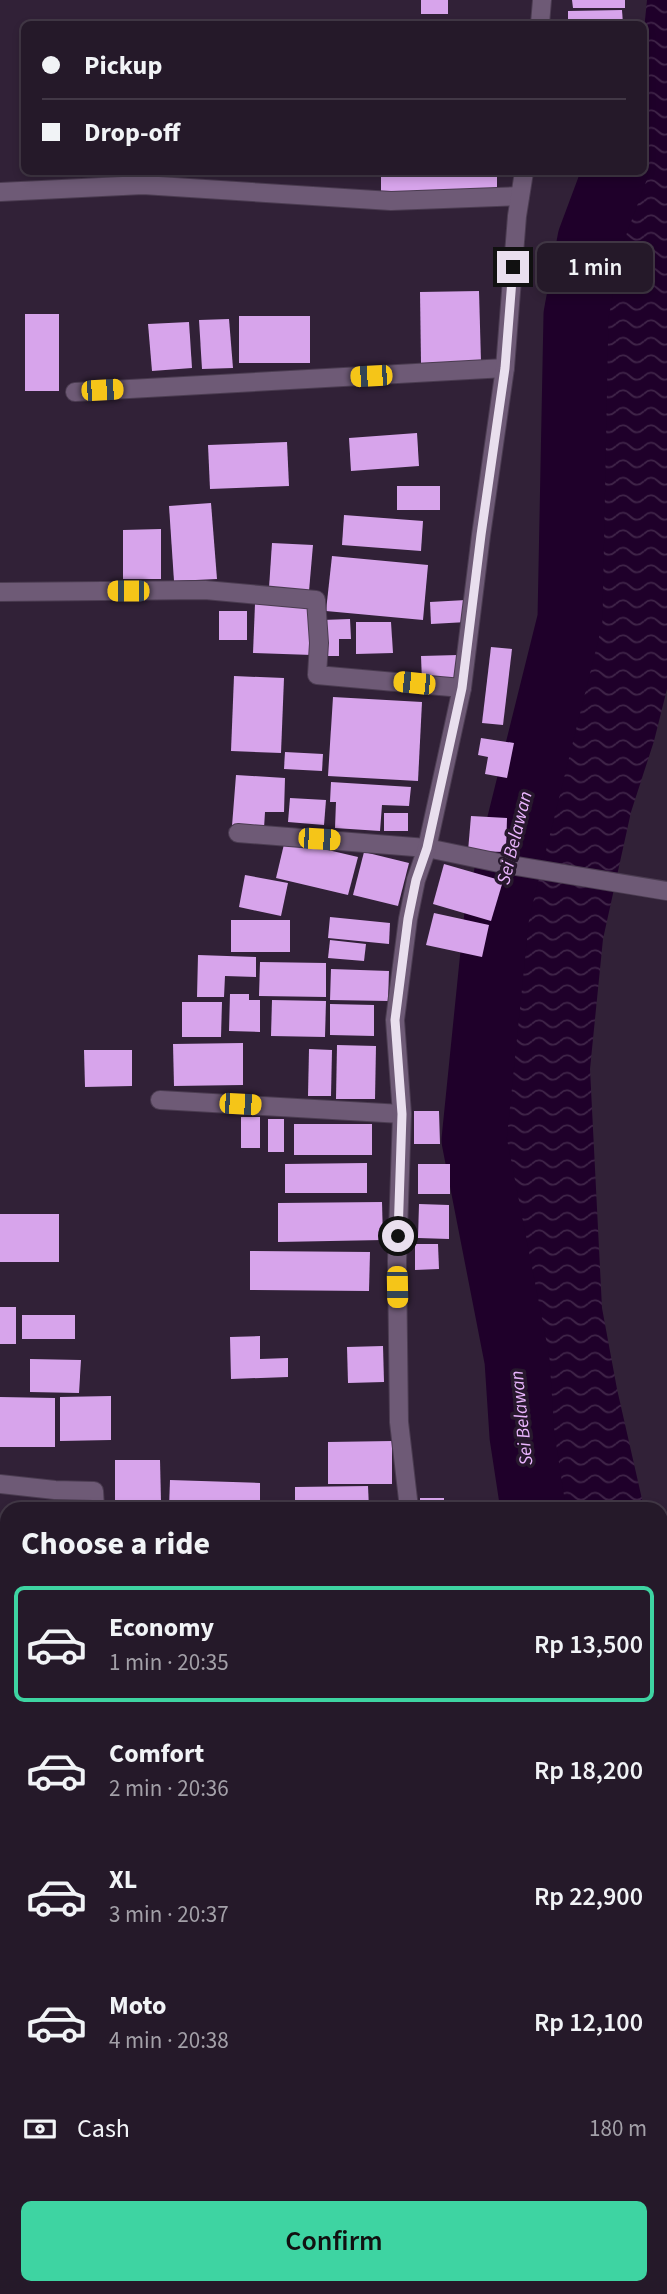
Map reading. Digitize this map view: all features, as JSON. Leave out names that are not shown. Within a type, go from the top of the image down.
[{"type":"street","points":[[540,21],[542,0]]},
{"type":"street","points":[[408,1502],[399,1422],[397,1261],[402,1114],[395,1020],[408,919],[416,880],[427,848],[462,688],[505,368],[517,216],[524,175]]},
{"type":"street","points":[[0,192],[143,185],[391,201],[520,196]]},
{"type":"street","points":[[75,392],[505,368]]},
{"type":"street","points":[[0,592],[205,590],[316,600],[318,675],[462,688]]},
{"type":"street","points":[[238,833],[427,848],[504,864],[667,891]]},
{"type":"street","points":[[160,1100],[402,1114]]},
{"type":"street","points":[[0,1484],[94,1491],[95,1502]]},
{"type":"water","name":"Sei Belawan","points":[[647,0],[667,0],[667,689],[654,741],[631,812],[603,939],[590,1069],[602,1308],[643,1502],[540,1502],[505,1291],[501,1103],[512,988],[557,747],[567,633],[612,233],[622,175],[647,175],[645,21]]},
{"type":"building","points":[[421,0],[448,0],[448,14],[421,14]]},
{"type":"building","points":[[572,0],[625,0],[625,8],[573,8]]},
{"type":"building","points":[[622,10],[623,21],[568,21],[568,11]]},
{"type":"building","points":[[466,20],[466,21],[366,21]]},
{"type":"building","points":[[381,175],[497,175],[497,193],[381,193]]},
{"type":"building","points":[[479,291],[481,362],[421,363],[420,292]]},
{"type":"building","points":[[25,314],[59,314],[59,391],[25,391]]},
{"type":"building","points":[[239,316],[310,316],[310,363],[239,363]]},
{"type":"building","points":[[229,319],[233,368],[202,369],[199,320]]},
{"type":"building","points":[[189,322],[192,368],[152,371],[148,324]]},
{"type":"building","points":[[417,433],[419,466],[351,471],[349,438]]},
{"type":"building","points":[[287,442],[289,486],[210,489],[208,445]]},
{"type":"building","points":[[397,486],[440,486],[440,510],[397,510]]},
{"type":"building","points":[[211,503],[217,579],[174,581],[169,506]]},
{"type":"building","points":[[344,515],[423,521],[421,551],[342,545]]},
{"type":"building","points":[[161,529],[161,579],[123,579],[123,530]]},
{"type":"building","points":[[272,543],[313,545],[309,591],[269,588]]},
{"type":"building","points":[[332,556],[428,565],[423,620],[326,611]]},
{"type":"building","points":[[466,600],[467,622],[431,624],[430,602]]},
{"type":"building","points":[[255,604],[313,606],[312,655],[253,653]]},
{"type":"building","points":[[219,611],[247,611],[247,640],[219,640]]},
{"type":"building","points":[[350,619],[351,639],[339,639],[339,656],[323,656],[322,620]]},
{"type":"building","points":[[356,622],[391,622],[393,653],[356,654]]},
{"type":"building","points":[[491,647],[512,649],[503,725],[482,723]]},
{"type":"building","points":[[458,655],[459,681],[422,681],[421,656]]},
{"type":"building","points":[[234,676],[284,678],[281,753],[231,751]]},
{"type":"building","points":[[333,697],[422,702],[418,781],[328,776]]},
{"type":"building","points":[[481,738],[514,743],[507,778],[485,774],[488,757],[478,755]]},
{"type":"building","points":[[285,752],[323,754],[322,771],[284,769]]},
{"type":"building","points":[[236,775],[285,778],[284,812],[265,812],[264,828],[232,826]]},
{"type":"building","points":[[331,782],[411,787],[409,806],[382,805],[380,831],[335,828],[336,802],[330,802]]},
{"type":"building","points":[[290,798],[326,800],[324,825],[288,822]]},
{"type":"building","points":[[384,813],[408,813],[408,831],[384,831]]},
{"type":"building","points":[[471,816],[507,818],[506,852],[468,851]]},
{"type":"building","points":[[285,840],[358,857],[348,895],[276,878]]},
{"type":"building","points":[[364,852],[409,863],[398,906],[353,895]]},
{"type":"building","points":[[444,864],[503,881],[491,921],[433,904]]},
{"type":"building","points":[[245,875],[288,883],[281,916],[239,907]]},
{"type":"building","points":[[434,913],[489,925],[482,957],[426,945]]},
{"type":"building","points":[[330,917],[390,923],[389,944],[328,938]]},
{"type":"building","points":[[231,920],[290,920],[290,952],[231,952]]},
{"type":"building","points":[[330,940],[366,944],[364,961],[328,958]]},
{"type":"building","points":[[198,955],[256,957],[256,977],[225,976],[224,997],[197,997]]},
{"type":"building","points":[[260,962],[326,963],[326,997],[259,996]]},
{"type":"building","points":[[331,969],[389,971],[388,1001],[330,1000]]},
{"type":"building","points":[[230,994],[249,994],[249,1000],[260,1000],[260,1032],[229,1031]]},
{"type":"building","points":[[272,1000],[326,1001],[325,1037],[271,1036]]},
{"type":"building","points":[[182,1002],[222,1002],[221,1037],[182,1037]]},
{"type":"building","points":[[330,1004],[374,1005],[374,1036],[330,1035]]},
{"type":"building","points":[[243,1043],[243,1085],[174,1086],[173,1044]]},
{"type":"building","points":[[337,1045],[376,1046],[375,1099],[336,1099]]},
{"type":"building","points":[[309,1049],[332,1050],[331,1096],[308,1096]]},
{"type":"building","points":[[84,1050],[132,1050],[132,1086],[85,1087]]},
{"type":"building","points":[[414,1111],[439,1111],[440,1144],[414,1144]]},
{"type":"building","points":[[241,1117],[260,1117],[260,1148],[241,1148]]},
{"type":"building","points":[[268,1119],[284,1119],[284,1152],[268,1152]]},
{"type":"building","points":[[294,1124],[372,1124],[372,1155],[294,1155]]},
{"type":"building","points":[[367,1163],[367,1193],[285,1193],[285,1164]]},
{"type":"building","points":[[418,1164],[450,1164],[450,1194],[418,1194]]},
{"type":"building","points":[[382,1202],[383,1240],[278,1242],[278,1203]]},
{"type":"building","points":[[419,1204],[449,1205],[449,1239],[418,1238]]},
{"type":"building","points":[[0,1214],[59,1214],[59,1262],[0,1262]]},
{"type":"building","points":[[415,1244],[438,1244],[439,1269],[415,1270]]},
{"type":"building","points":[[250,1251],[370,1252],[369,1291],[250,1290]]},
{"type":"building","points":[[0,1307],[16,1307],[16,1344],[0,1344]]},
{"type":"building","points":[[22,1315],[75,1315],[75,1339],[22,1339]]},
{"type":"building","points":[[260,1336],[260,1359],[288,1358],[288,1377],[231,1379],[230,1337]]},
{"type":"building","points":[[383,1346],[384,1382],[348,1383],[347,1347]]},
{"type":"building","points":[[30,1359],[81,1360],[79,1393],[30,1392]]},
{"type":"building","points":[[111,1396],[111,1440],[60,1441],[60,1397]]},
{"type":"building","points":[[0,1397],[55,1398],[55,1447],[0,1447]]},
{"type":"building","points":[[392,1441],[392,1484],[328,1484],[328,1442]]},
{"type":"building","points":[[115,1460],[160,1460],[161,1502],[115,1502]]},
{"type":"building","points":[[170,1480],[260,1483],[260,1502],[169,1502]]},
{"type":"building","points":[[368,1486],[369,1502],[295,1502],[295,1487]]},
{"type":"building","points":[[420,1498],[444,1498],[444,1502],[420,1502]]},
{"type":"waterway","name":"Sei Belawan","points":[[532,1502],[522,1436],[517,1360],[474,1140],[497,913],[570,619],[576,315],[590,239],[614,175]]},
{"type":"route","points":[[398,1236],[402,1114],[395,1020],[408,919],[416,880],[427,848],[462,688],[505,368],[513,267]]}]
